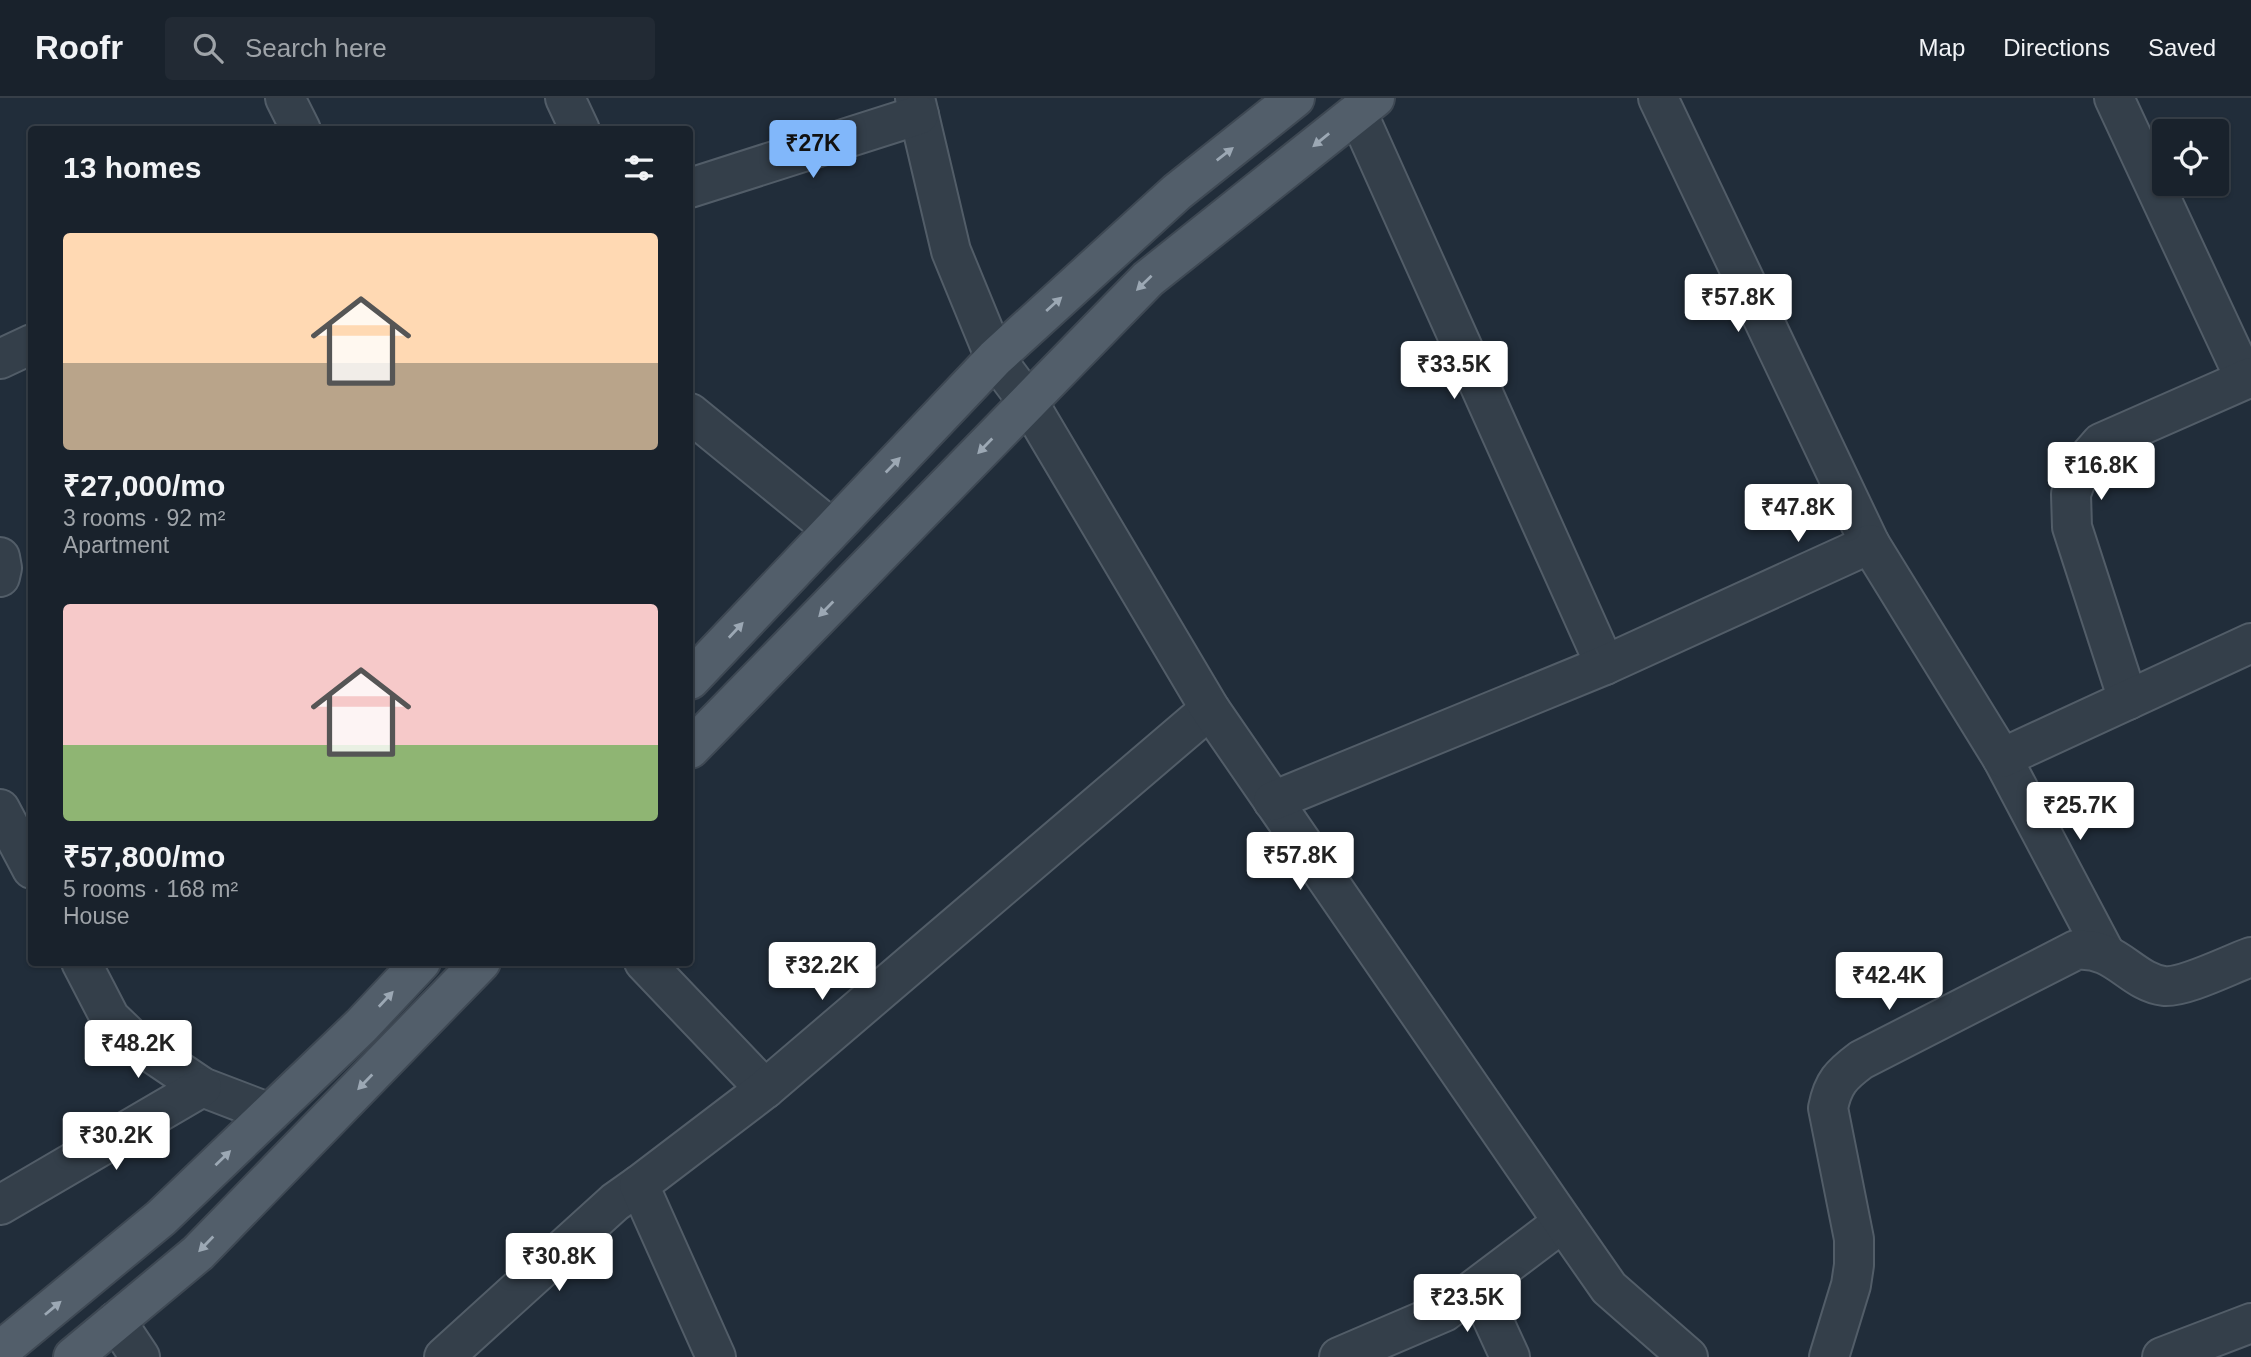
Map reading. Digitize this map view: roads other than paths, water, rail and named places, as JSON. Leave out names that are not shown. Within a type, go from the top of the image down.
[{"type":"main road","points":[[693,677],[995,358],[1177,192],[1295,98]]},
{"type":"main road","points":[[693,746],[1148,279],[1366,105]]},
{"type":"main road","points":[[0,1352],[161,1218],[361,1026],[417,966]]},
{"type":"main road","points":[[73,1357],[198,1253],[477,966]]},
{"type":"street","points":[[285,98],[299,126]]},
{"type":"street","points":[[565,98],[578,126]]},
{"type":"street","points":[[1658,98],[1870,544],[2002,758],[2105,953]]},
{"type":"street","points":[[2114,98],[2248,378],[2101,443],[2081,466],[2071,494],[2072,527],[2127,700]]},
{"type":"street","points":[[1366,105],[1605,665]]},
{"type":"street","points":[[693,187],[917,106],[951,251],[995,358],[1028,402],[1210,709],[1609,1288],[1688,1357]]},
{"type":"street","points":[[0,359],[28,346]]},
{"type":"street","points":[[693,415],[832,529]]},
{"type":"street","points":[[1273,801],[1605,665],[1870,544]]},
{"type":"street","points":[[0,557],[0,577]]},
{"type":"street","points":[[2002,758],[2251,643]]},
{"type":"street","points":[[444,1357],[615,1202],[765,1089],[1210,709]]},
{"type":"street","points":[[0,809],[28,862]]},
{"type":"street","points":[[1829,1357],[1852,1285],[1854,1265],[1854,1239],[1828,1108],[1832,1089],[1842,1074],[1861,1059],[2076,950],[2089,948],[2105,953],[2151,982],[2165,986],[2180,984],[2251,957]]},
{"type":"street","points":[[83,966],[110,1018],[134,1041],[202,1087],[270,1113]]},
{"type":"street","points":[[648,966],[765,1089]]},
{"type":"street","points":[[0,1205],[202,1087]]},
{"type":"street","points":[[639,1185],[716,1357]]},
{"type":"street","points":[[1339,1357],[1444,1312],[1563,1222]]},
{"type":"street","points":[[1478,1287],[1510,1357]]},
{"type":"street","points":[[116,1321],[140,1357]]},
{"type":"street","points":[[2162,1357],[2251,1323]]}]
